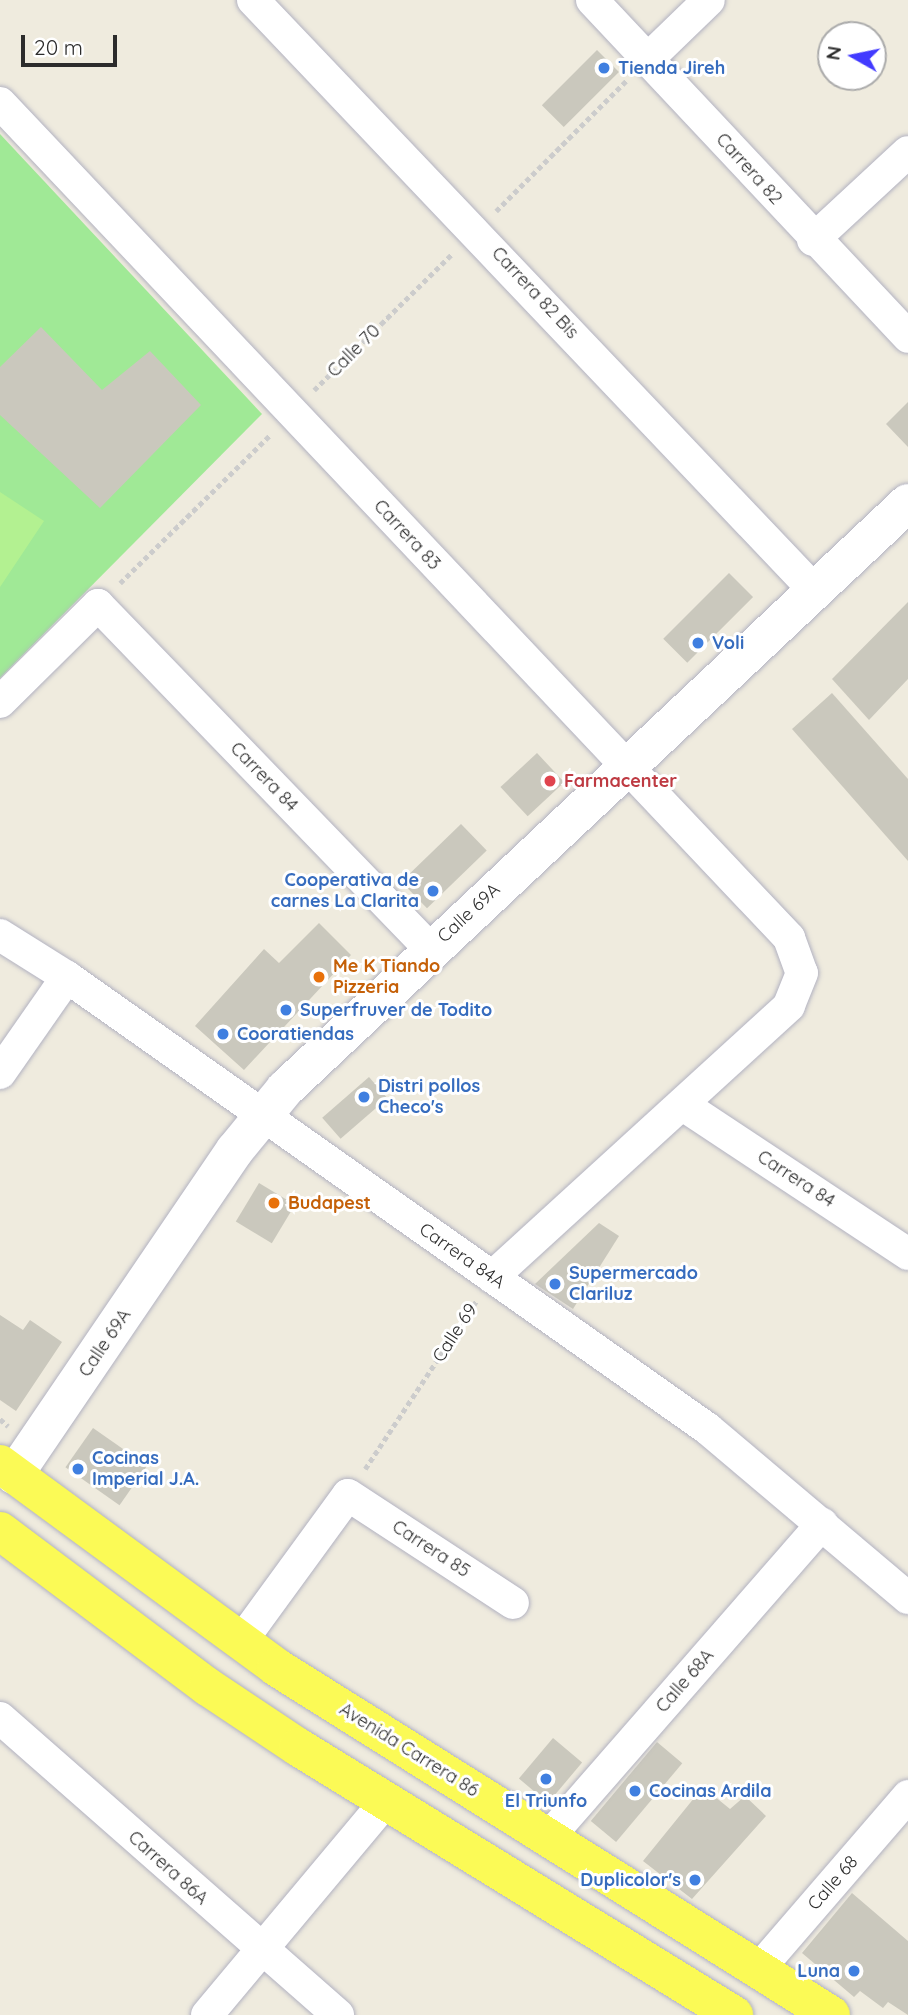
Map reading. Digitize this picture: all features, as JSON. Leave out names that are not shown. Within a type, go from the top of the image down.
[{"type":"main road","name":"Avenida Carrera 86","points":[[7,1469],[240,1643],[831,2015]]},
{"type":"main road","points":[[4,1542],[208,1687],[384,1802],[734,2015]]},
{"type":"street","name":"Carrera 82 Bis","points":[[253,0],[476,230],[814,590]]},
{"type":"street","name":"Carrera 82","points":[[592,0],[649,58],[813,240],[908,337]]},
{"type":"street","points":[[649,58],[709,0]]},
{"type":"street","name":"Carrera 83","points":[[0,103],[789,938],[802,973],[789,1006],[682,1105]]},
{"type":"street","points":[[813,240],[908,152]]},
{"type":"street","name":"Calle 69A","points":[[7,1469],[260,1116],[430,949],[908,503]]},
{"type":"street","points":[[0,702],[98,605]]},
{"type":"street","name":"Carrera 84","points":[[98,605],[430,949]]},
{"type":"street","name":"Carrera 84A","points":[[0,935],[67,977],[260,1116],[708,1429],[908,1598]]},
{"type":"street","points":[[0,1073],[67,977]]},
{"type":"street","points":[[492,1277],[682,1105]]},
{"type":"street","name":"Carrera 84","points":[[682,1105],[908,1254]]},
{"type":"street","points":[[240,1643],[348,1495]]},
{"type":"street","name":"Carrera 85","points":[[348,1495],[513,1603]]},
{"type":"street","name":"Calle 68A","points":[[548,1838],[822,1524]]},
{"type":"street","name":"Carrera 86A","points":[[0,1718],[260,1951],[338,2015]]},
{"type":"street","name":"Calle 68","points":[[758,1970],[908,1796]]},
{"type":"street","points":[[207,2015],[384,1802]]},
{"type":"path","name":"Calle 70","points":[[98,605],[649,58]]},
{"type":"path","name":"Calle 69","points":[[348,1495],[492,1277]]},
{"type":"green space","points":[[0,134],[262,414],[0,678]]},
{"type":"green space","points":[[0,492],[44,521],[0,587]]},
{"type":"building","points":[[597,50],[619,72],[564,127],[542,105]]},
{"type":"building","points":[[41,327],[102,390],[150,351],[201,405],[100,508],[0,415],[0,367]]},
{"type":"building","points":[[908,402],[908,447],[886,424]]},
{"type":"building","points":[[729,573],[753,597],[687,663],[663,639]]},
{"type":"building","points":[[908,602],[908,679],[869,720],[832,679]]},
{"type":"building","points":[[832,693],[908,779],[908,861],[792,729]]},
{"type":"building","points":[[537,753],[564,782],[528,816],[500,787]]},
{"type":"building","points":[[461,824],[487,851],[427,908],[401,882]]},
{"type":"building","points":[[319,923],[351,955],[244,1070],[195,1026],[264,949],[279,963]]},
{"type":"building","points":[[369,1077],[387,1098],[341,1139],[322,1118]]},
{"type":"building","points":[[259,1183],[295,1205],[272,1243],[236,1222]]},
{"type":"building","points":[[599,1223],[619,1236],[573,1309],[535,1284]]},
{"type":"building","points":[[0,1315],[23,1330],[30,1320],[62,1342],[16,1411],[0,1400]]},
{"type":"building","points":[[93,1428],[147,1466],[120,1505],[65,1467]]},
{"type":"building","points":[[553,1738],[582,1762],[548,1803],[519,1779]]},
{"type":"building","name":"Cocinas Ardila","points":[[657,1742],[682,1763],[616,1842],[591,1821]]},
{"type":"building","points":[[703,1787],[730,1809],[745,1796],[766,1816],[692,1899],[643,1861]]},
{"type":"building","points":[[852,1893],[908,1941],[908,2015],[888,2002],[883,2008],[860,1991],[854,1997],[802,1953]]},
{"type":"place","name":"Tienda Jireh","points":[[604,68]]},
{"type":"place","name":"Voli","points":[[698,643]]},
{"type":"place","name":"Farmacenter","points":[[550,781]]},
{"type":"place","name":"Cooperativa de carnes La Clarita","points":[[433,891]]},
{"type":"place","name":"Me K Tiando Pizzeria","points":[[319,977]]},
{"type":"place","name":"Superfruver de Todito","points":[[286,1010]]},
{"type":"place","name":"Cooratiendas","points":[[223,1034]]},
{"type":"place","name":"Distri pollos Checo's","points":[[364,1097]]},
{"type":"place","name":"Budapest","points":[[274,1203]]},
{"type":"place","name":"Supermercado Clariluz","points":[[555,1284]]},
{"type":"place","name":"Cocinas Imperial J.A.","points":[[78,1469]]},
{"type":"place","name":"El Triunfo","points":[[546,1779]]},
{"type":"place","name":"Cocinas Ardila","points":[[635,1791]]},
{"type":"place","name":"Duplicolor's","points":[[695,1880]]},
{"type":"place","name":"Luna","points":[[854,1971]]}]
